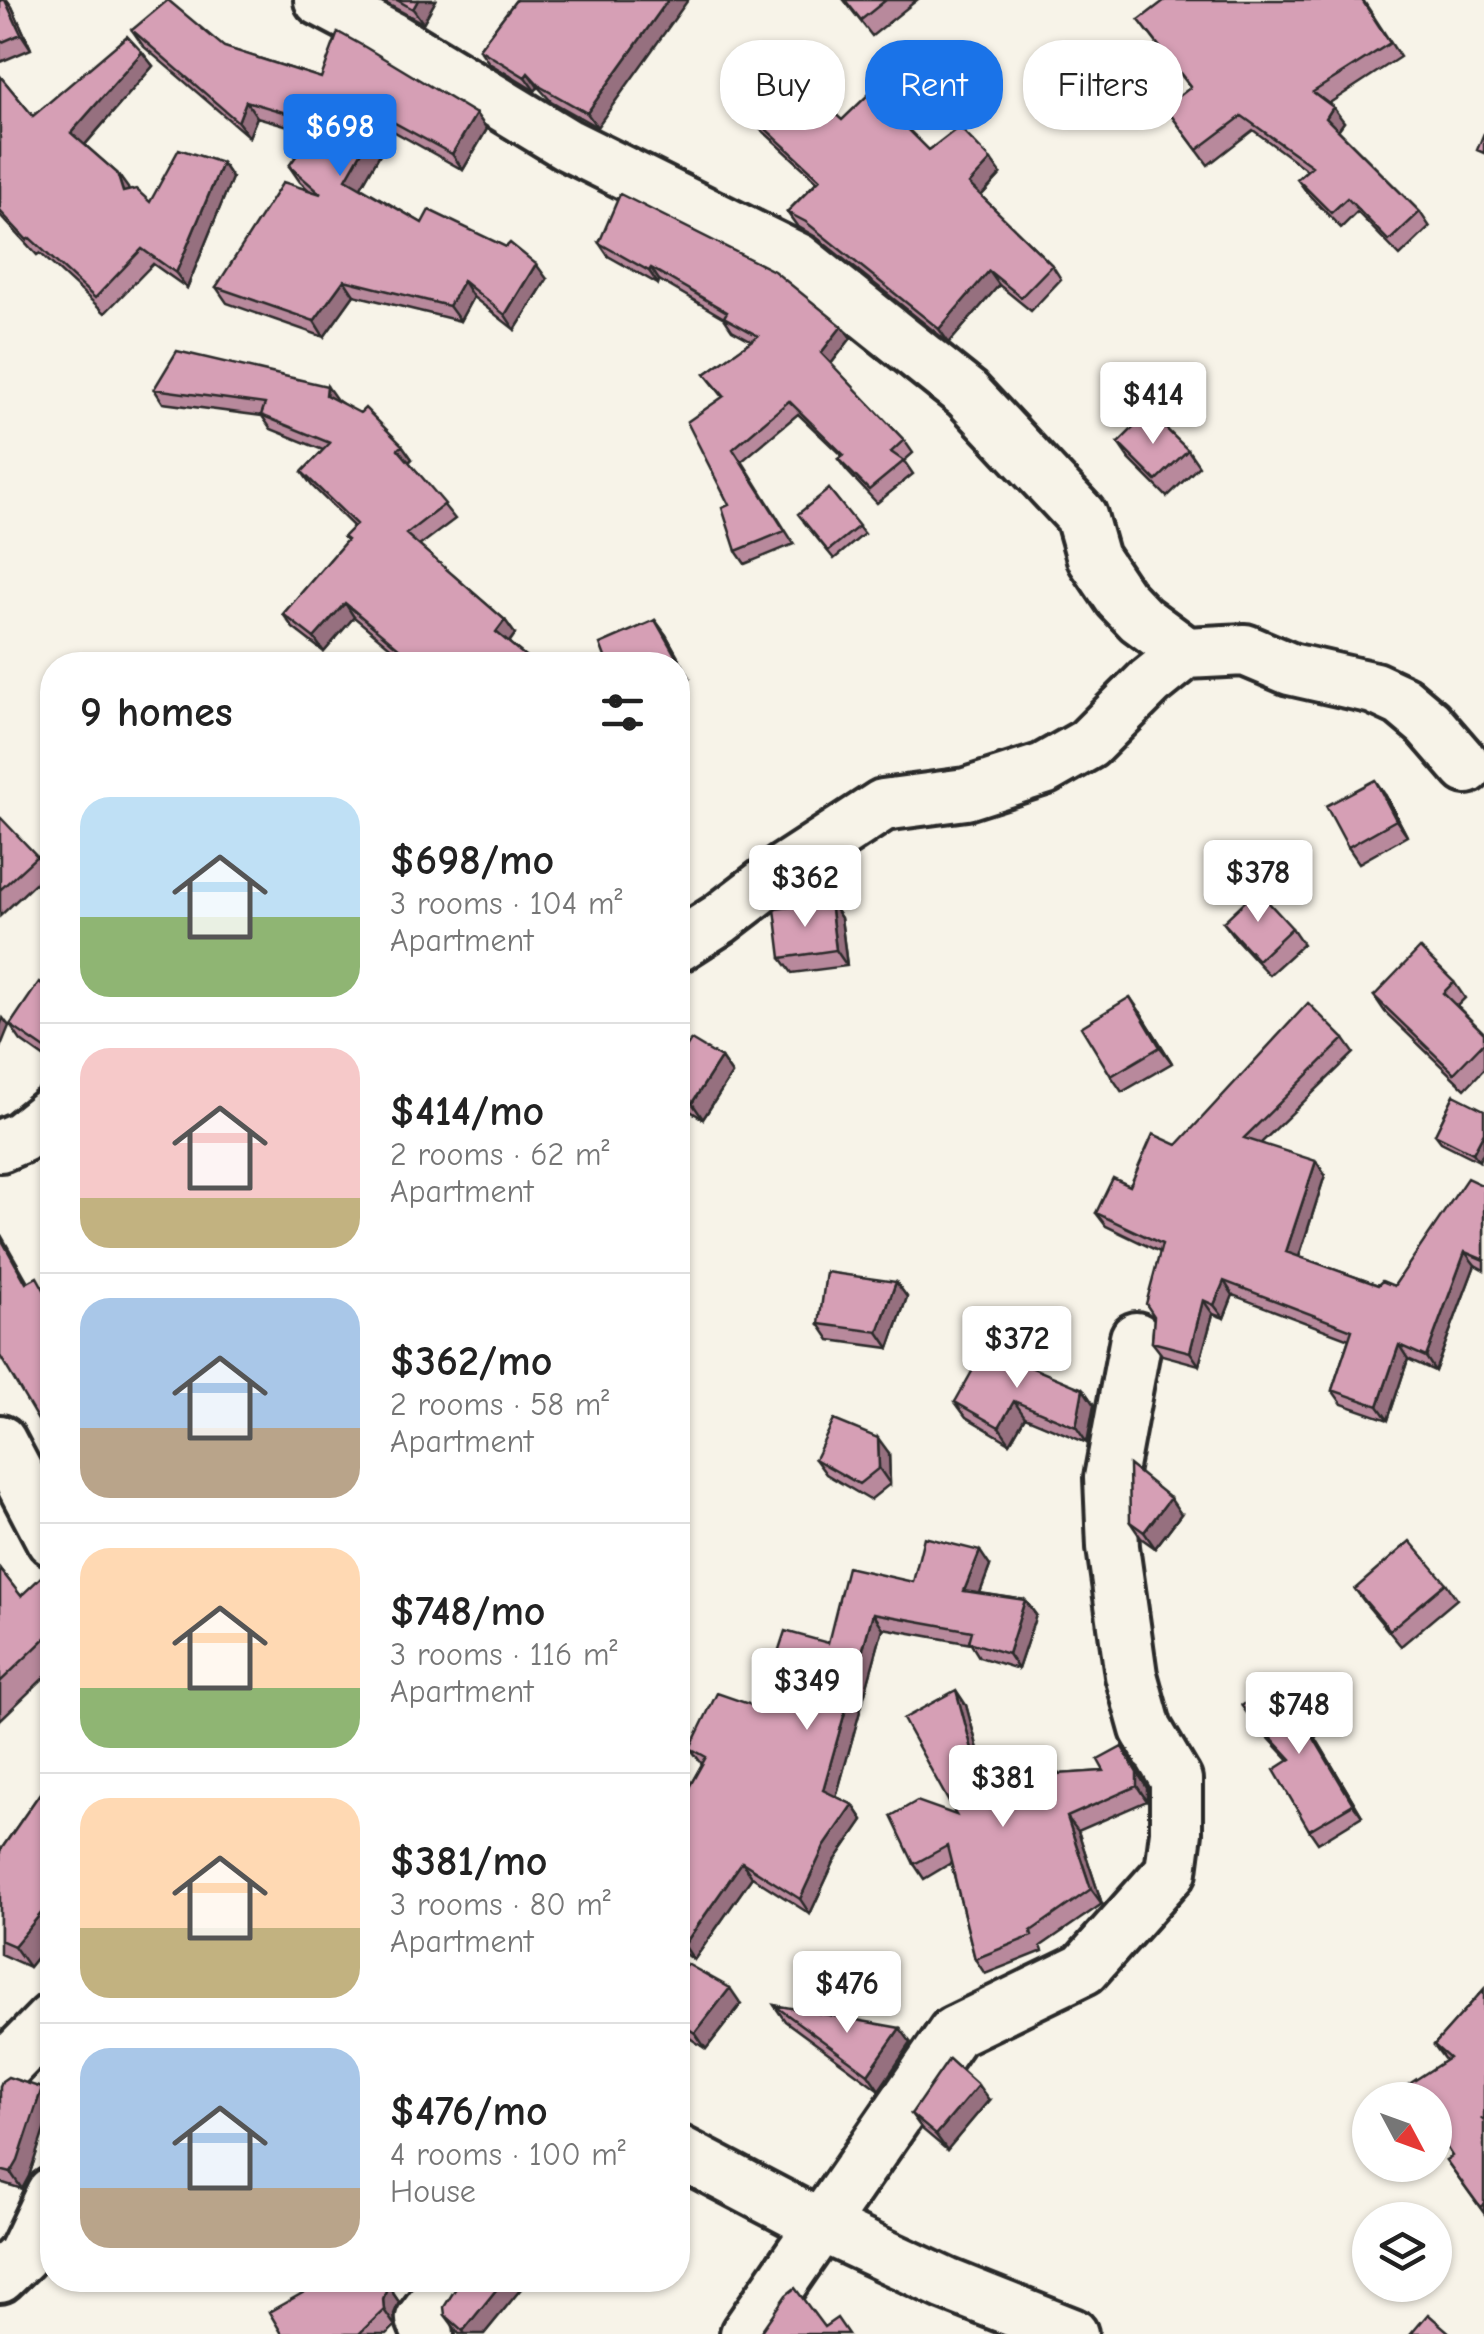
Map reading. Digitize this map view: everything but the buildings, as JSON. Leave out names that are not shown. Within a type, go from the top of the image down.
[{"type":"street","points":[[320,0],[390,37],[568,145],[798,259],[967,394],[1081,516],[1094,558],[1120,598],[1140,619],[1186,653]]},
{"type":"street","points":[[690,938],[785,869],[883,805],[966,794],[1044,769],[1088,744],[1142,689],[1186,653],[1245,650],[1290,669],[1374,688],[1415,712],[1466,768]]},
{"type":"street","points":[[0,1146],[21,1137],[40,1122]]},
{"type":"street","points":[[746,2334],[954,2032],[1084,1969],[1171,1871],[1176,1780],[1146,1728],[1131,1674],[1114,1547],[1110,1478],[1136,1338]]},
{"type":"street","points":[[0,1441],[40,1517]]},
{"type":"street","points":[[0,2072],[40,2031]]},
{"type":"street","points":[[690,2157],[819,2225],[946,2284],[1072,2334]]},
{"type":"street","points":[[0,2277],[22,2256],[40,2218]]},
{"type":"street","points":[[428,2334],[422,2319],[442,2292]]}]
